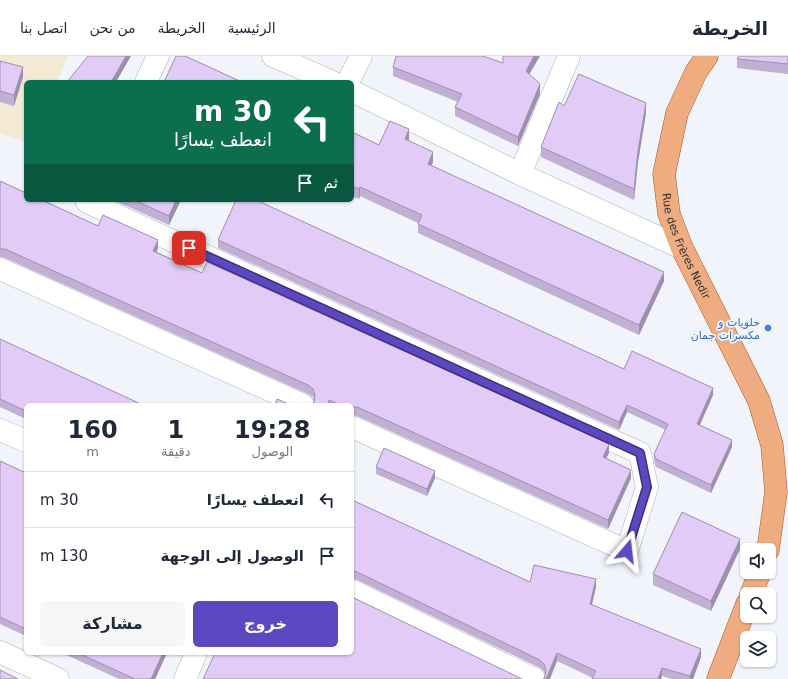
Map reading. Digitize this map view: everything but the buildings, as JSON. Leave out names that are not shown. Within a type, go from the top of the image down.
[{"type":"main road","name":"Rue des Frères Nedir","points":[[708,56],[696,72],[677,113],[664,174],[669,214],[682,248],[759,401],[772,445],[776,492],[769,543]]},
{"type":"main road","points":[[718,679],[740,622]]},
{"type":"street","points":[[147,80],[158,56]]},
{"type":"street","points":[[273,56],[328,80]]},
{"type":"street","points":[[349,80],[361,56]]},
{"type":"street","points":[[520,174],[569,56]]},
{"type":"street","points":[[354,92],[520,174],[682,248]]},
{"type":"street","points":[[87,202],[640,453],[647,487],[627,551],[354,428]]},
{"type":"street","points":[[0,269],[299,403]]},
{"type":"street","points":[[0,430],[24,440]]},
{"type":"street","points":[[354,592],[534,679]]},
{"type":"street","points":[[0,652],[58,679]]},
{"type":"street","points":[[185,679],[195,655]]},
{"type":"shaded area","points":[[0,56],[68,56],[58,80],[24,80],[24,141],[0,134]]},
{"type":"place","name":"حلويات و مكسرات جمان","points":[[768,328]]},
{"type":"route","points":[[189,248],[640,453],[647,487],[627,551]]}]
